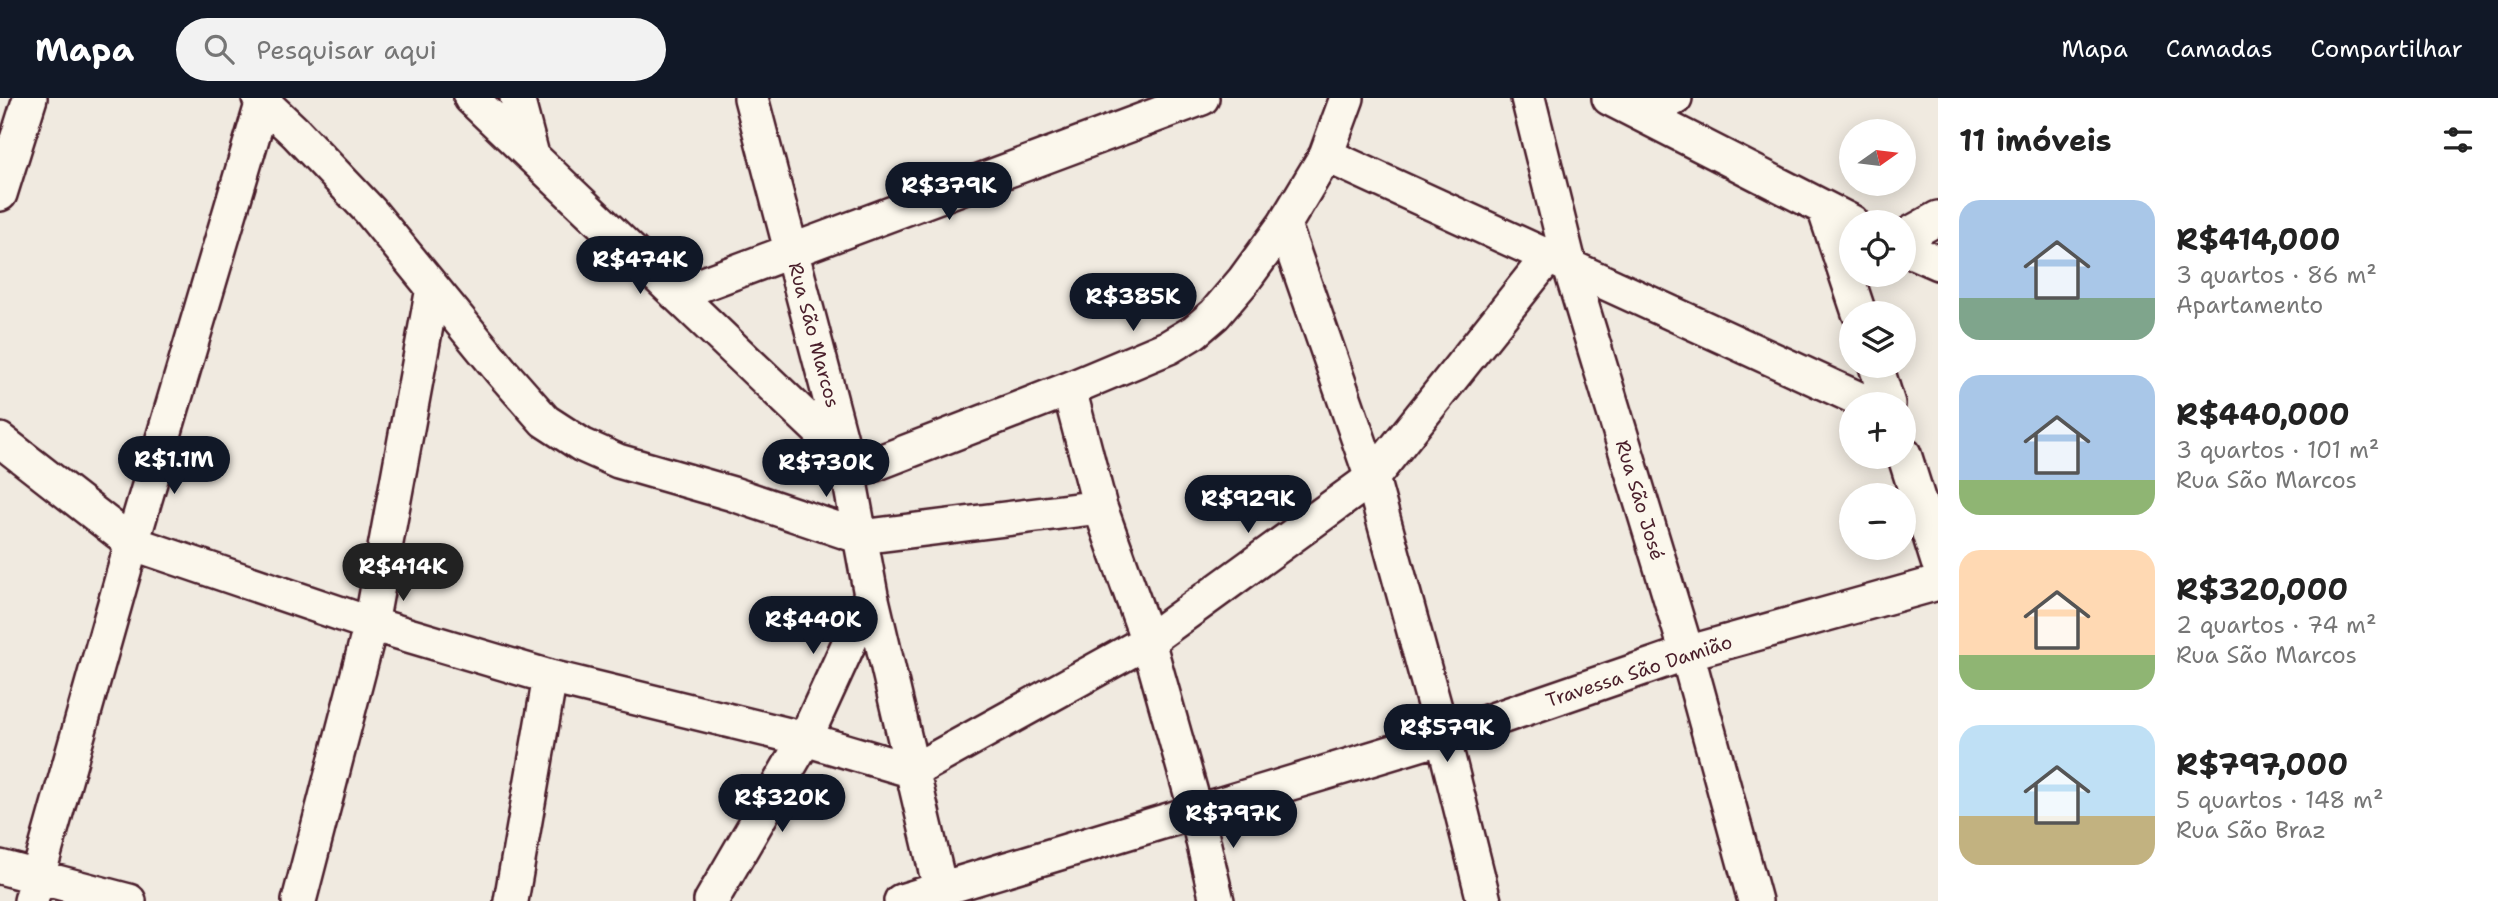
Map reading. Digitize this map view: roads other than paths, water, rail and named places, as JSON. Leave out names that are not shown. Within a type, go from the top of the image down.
[{"type":"street","points":[[0,194],[30,98]]},
{"type":"street","points":[[471,98],[676,294],[847,464],[1069,389],[1169,347],[1194,332],[1244,280],[1284,225],[1326,155],[1347,98]]},
{"type":"street","points":[[517,98],[533,155]]},
{"type":"street","name":"Rua São Marcos","points":[[751,98],[847,464],[871,595],[942,895]]},
{"type":"street","points":[[676,294],[1202,98]]},
{"type":"street","name":"Rua São José","points":[[1528,98],[1559,262],[1687,653],[1755,901]]},
{"type":"street","points":[[1609,98],[1838,215],[1856,301]]},
{"type":"street","points":[[1643,114],[1675,98]]},
{"type":"street","points":[[34,889],[261,100],[370,211],[545,421],[582,446],[618,461],[861,537],[1100,507]]},
{"type":"street","points":[[1326,155],[1844,392]]},
{"type":"street","points":[[1916,230],[1938,218]]},
{"type":"street","points":[[1284,225],[1372,478],[1443,737],[1484,901]]},
{"type":"street","points":[[1916,253],[1938,263]]},
{"type":"street","points":[[0,440],[132,543],[371,624],[550,677],[805,739],[913,771],[1148,641],[1372,478],[1559,262]]},
{"type":"street","points":[[299,901],[371,624],[433,288]]},
{"type":"street","points":[[1069,389],[1100,507],[1148,641],[1196,811],[1217,901]]},
{"type":"street","points":[[1909,469],[1938,562]]},
{"type":"street","name":"Travessa São Damião","points":[[901,901],[942,895],[1196,811],[1443,737],[1687,653],[1938,583]]},
{"type":"street","points":[[711,901],[805,739],[871,595]]},
{"type":"street","points":[[511,901],[550,677]]},
{"type":"street","points":[[0,867],[34,889],[129,901]]}]
